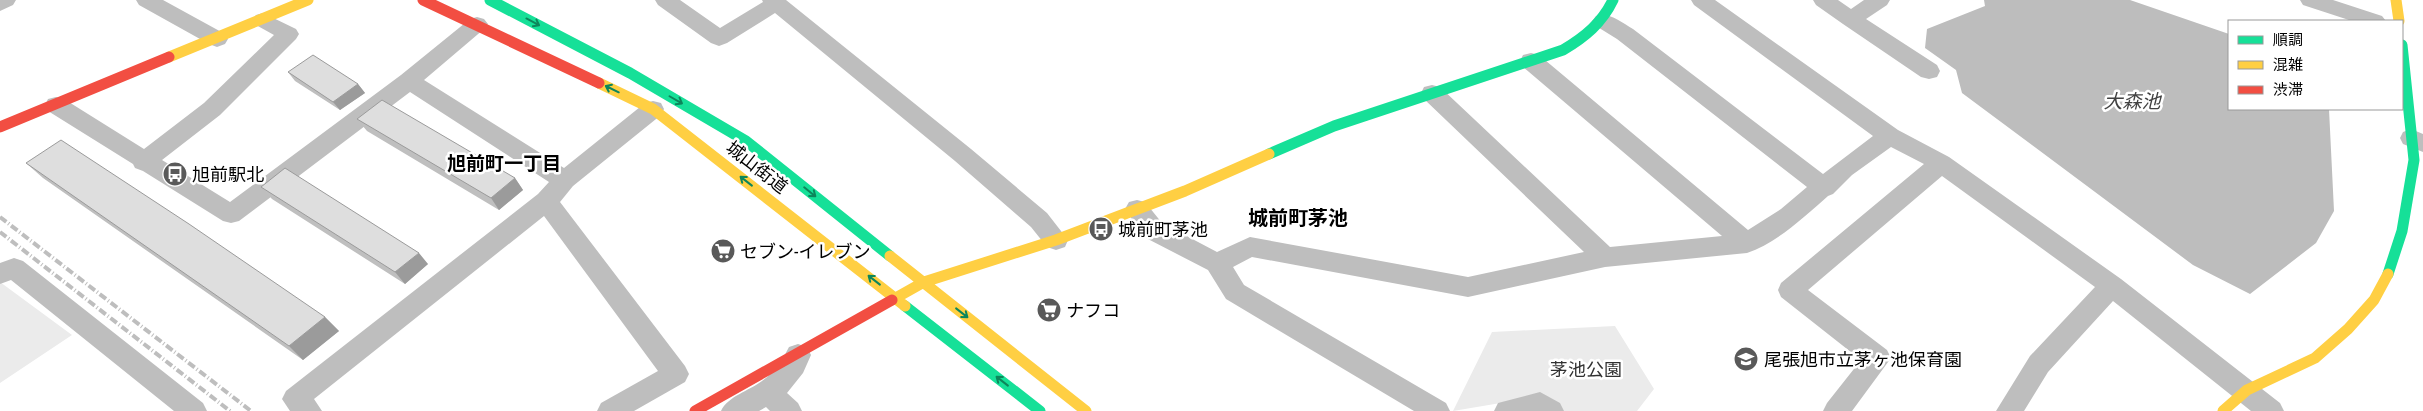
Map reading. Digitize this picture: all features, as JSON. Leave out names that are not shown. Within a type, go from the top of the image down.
[{"type":"street","points":[[0,4],[6,0]]},
{"type":"street","points":[[146,0],[217,39]]},
{"type":"street","points":[[0,127],[308,0]]},
{"type":"street","name":"城山街道","points":[[423,0],[653,109],[1040,411]]},
{"type":"street","points":[[665,0],[719,38],[774,2],[963,155],[1039,220],[1056,240]]},
{"type":"street","points":[[695,411],[798,355],[924,282],[1056,240],[1186,191],[1334,126],[1563,50],[1584,38],[1603,21],[1613,0]]},
{"type":"street","points":[[1701,0],[1744,33],[1890,136],[1940,163],[2112,286],[2247,390],[2271,411]]},
{"type":"street","points":[[1823,0],[1906,53],[1929,71]]},
{"type":"street","points":[[1850,19],[1880,0]]},
{"type":"street","points":[[2310,0],[2372,20]]},
{"type":"street","points":[[2396,0],[2399,20]]},
{"type":"street","name":"城山街道","points":[[496,1],[630,73],[746,141],[1086,411]]},
{"type":"street","points":[[143,162],[212,109],[288,34],[263,20]]},
{"type":"street","points":[[1603,21],[1625,34],[1825,188]]},
{"type":"street","points":[[56,105],[143,162],[231,214],[408,81],[477,24]]},
{"type":"street","points":[[2222,411],[2247,390],[2315,358],[2348,330],[2374,300],[2391,268],[2402,231],[2417,140],[2403,52]]},
{"type":"street","points":[[1531,60],[1747,243]]},
{"type":"street","points":[[408,81],[565,180]]},
{"type":"street","points":[[1432,93],[1605,257]]},
{"type":"street","points":[[308,411],[295,399],[546,201],[565,180],[653,109]]},
{"type":"street","points":[[1217,263],[1250,248],[1468,286],[1605,257],[1747,243],[1788,216],[1825,188],[1844,169],[1890,136]]},
{"type":"street","points":[[1836,411],[1878,358],[1790,290],[1940,163]]},
{"type":"street","points":[[546,201],[676,374],[610,411]]},
{"type":"street","points":[[1137,209],[1153,230],[1217,263],[1235,292],[1437,411]]},
{"type":"street","points":[[0,274],[14,268],[194,411]]},
{"type":"street","points":[[2008,411],[2039,364],[2112,286]]},
{"type":"street","points":[[734,411],[768,394],[795,367],[798,355]]},
{"type":"street","points":[[768,394],[789,411]]},
{"type":"street","points":[[1507,411],[1540,404],[1551,411]]},
{"type":"green space","points":[[0,282],[72,335],[0,383]]},
{"type":"green space","name":"茅池公園","points":[[1615,326],[1654,389],[1637,411],[1560,411],[1536,397],[1453,411],[1492,332]]},
{"type":"water","name":"大森池","points":[[1984,0],[2130,0],[2228,34],[2228,110],[2329,110],[2334,211],[2316,243],[2250,294],[2193,265],[1962,93],[1956,70],[1925,48],[1927,29],[1985,6]]},
{"type":"building","points":[[313,55],[358,84],[333,102],[288,72]]},
{"type":"building","points":[[382,100],[515,178],[491,198],[357,119]]},
{"type":"building","points":[[61,140],[189,224],[325,317],[289,346],[26,163]]},
{"type":"building","points":[[285,168],[419,253],[395,272],[261,187]]},
{"type":"railway","points":[[0,217],[251,411]]},
{"type":"railway","points":[[0,232],[230,411]]},
{"type":"traffic: fast","points":[[490,0],[630,73],[746,141],[890,256]]},
{"type":"traffic: fast","points":[[1269,154],[1334,126],[1563,50],[1579,40],[1599,23],[1613,0]]},
{"type":"traffic: fast","points":[[2388,274],[2402,231],[2414,160],[2403,55]]},
{"type":"traffic: fast","points":[[905,306],[1040,411]]},
{"type":"traffic: slow","points":[[169,57],[308,0]]},
{"type":"traffic: slow","points":[[2396,0],[2399,20]]},
{"type":"traffic: slow","points":[[599,83],[653,109],[905,306]]},
{"type":"traffic: slow","points":[[892,300],[924,282],[1056,240],[1185,191],[1269,154]]},
{"type":"traffic: slow","points":[[890,256],[1086,411]]},
{"type":"traffic: slow","points":[[2223,411],[2247,390],[2315,358],[2348,329],[2374,300],[2388,274]]},
{"type":"traffic: jam","points":[[423,0],[599,83]]},
{"type":"traffic: jam","points":[[0,127],[169,57]]},
{"type":"traffic: jam","points":[[695,411],[892,300]]},
{"type":"place","name":"旭前駅北","points":[[175,174]]},
{"type":"place","name":"城前町茅池","points":[[1101,229]]},
{"type":"place","name":"セブン-イレブン","points":[[723,251]]},
{"type":"place","name":"ナフコ","points":[[1049,310]]},
{"type":"place","name":"尾張旭市立茅ヶ池保育園","points":[[1746,359]]},
{"type":"district","name":"旭前町一丁目","points":[[504,163]]},
{"type":"district","name":"城前町茅池","points":[[1298,218]]}]
